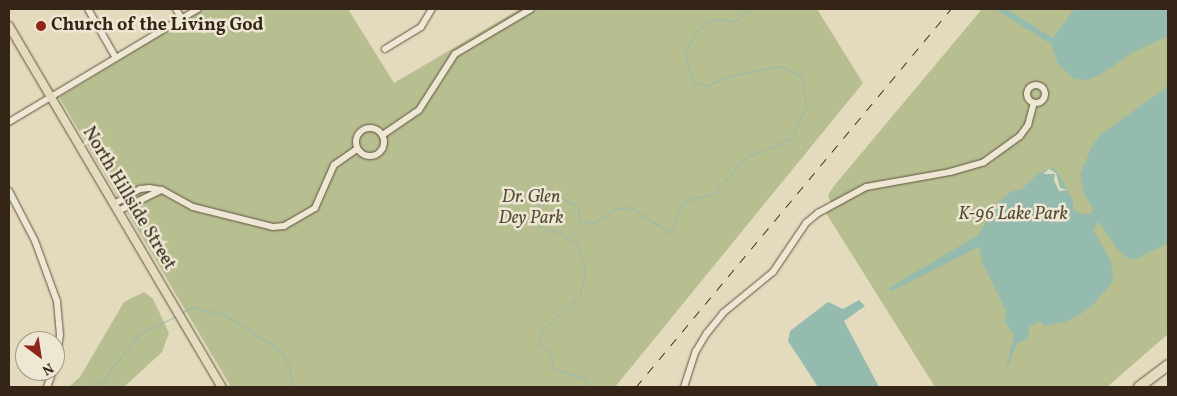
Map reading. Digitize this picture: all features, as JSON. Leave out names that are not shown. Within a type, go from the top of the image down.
[{"type":"highway","points":[[1139,387],[1168,365]]},
{"type":"main road","name":"North Hillside Street","points":[[9,26],[222,387]]},
{"type":"street","points":[[88,9],[116,58]]},
{"type":"street","points":[[176,9],[182,19]]},
{"type":"street","points":[[9,122],[198,9]]},
{"type":"street","points":[[385,49],[421,27],[432,9]]},
{"type":"street","points":[[384,134],[419,110],[455,54],[532,9]]},
{"type":"street","points":[[684,387],[696,350],[707,332],[723,313],[773,272],[806,223],[818,213],[866,187],[950,172],[984,162],[1020,136],[1028,125],[1034,103]]},
{"type":"street","points":[[357,149],[356,136],[363,130],[372,127],[384,134]]},
{"type":"street","points":[[357,149],[368,155],[375,155],[384,145],[384,134]]},
{"type":"street","points":[[114,204],[140,189],[162,190],[193,207],[273,227],[284,226],[315,208],[334,165],[357,149]]},
{"type":"street","points":[[9,190],[35,241],[57,301],[60,331]]},
{"type":"street","points":[[118,212],[143,196],[162,190]]},
{"type":"green space","name":"Dr. Glen Dey Park","points":[[203,9],[348,9],[394,83],[520,9],[817,9],[863,83],[615,387],[231,387],[59,97]]},
{"type":"green space","name":"K-96 Lake Park","points":[[982,9],[1168,9],[1168,334],[1107,387],[935,387],[826,213],[833,208],[828,195],[834,186]]},
{"type":"green space","points":[[144,292],[153,299],[169,333],[162,352],[124,387],[69,387],[80,377],[124,302]]},
{"type":"water","points":[[995,9],[1006,9],[1053,38],[1074,9],[1168,9],[1168,36],[1132,53],[1098,76],[1086,80],[1074,79],[1058,64],[1051,44]]},
{"type":"water","points":[[1168,86],[1168,243],[1136,259],[1129,259],[1118,250],[1098,221],[1093,230],[1111,261],[1113,281],[1095,303],[1079,315],[1065,322],[1044,326],[1040,321],[1029,327],[1028,339],[1017,343],[1005,374],[1014,335],[1005,322],[1006,311],[983,264],[979,247],[892,291],[889,288],[978,235],[997,203],[1012,191],[1021,190],[1036,175],[1048,169],[1053,168],[1058,173],[1073,201],[1073,209],[1081,214],[1091,214],[1094,210],[1085,196],[1080,175],[1092,146],[1100,135]]},
{"type":"water","points":[[859,300],[865,306],[844,321],[879,387],[818,387],[788,341],[790,331],[828,302],[843,309]]},
{"type":"pier","points":[[1049,169],[1056,173],[1060,188],[1068,190],[1059,191],[1054,180],[1055,174],[1043,174]]},
{"type":"waterway","points":[[587,387],[586,379],[553,368],[551,354],[539,344],[541,331],[580,295],[585,270],[578,245],[563,234],[538,226],[538,206],[560,197],[578,207],[580,222],[595,222],[614,209],[630,207],[670,233],[683,202],[714,193],[746,157],[791,139],[806,106],[802,77],[781,66],[738,74],[705,86],[693,82],[685,54],[694,34],[708,21],[721,19],[735,22],[748,9]]},
{"type":"waterway","points":[[181,313],[192,307],[223,314],[279,349],[289,366],[292,387]]},
{"type":"waterway","points":[[93,387],[102,381],[139,334],[176,316]]},
{"type":"railway","points":[[636,387],[951,9]]},
{"type":"place","name":"Church of the Living God","points":[[41,26]]}]
